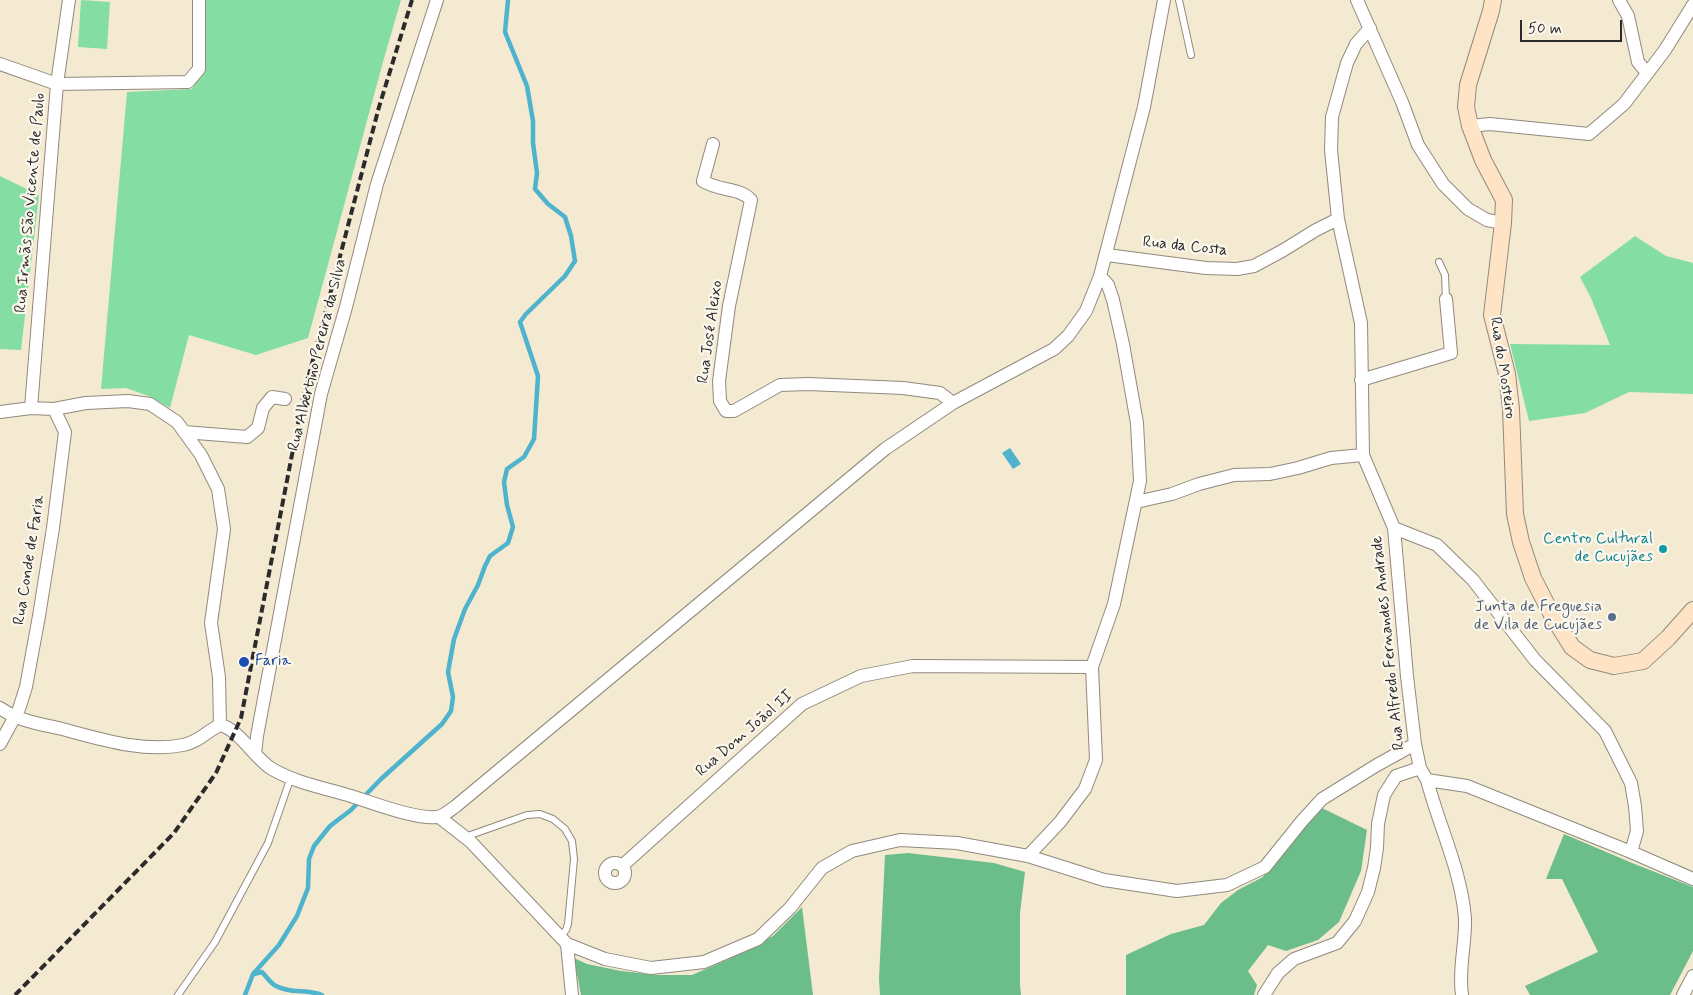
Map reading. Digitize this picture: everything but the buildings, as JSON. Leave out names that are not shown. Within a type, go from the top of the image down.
[{"type":"main road","name":"Rua do Mosteiro","points":[[1493,0],[1468,85],[1466,108],[1470,126],[1483,160],[1504,200],[1492,315],[1506,374],[1511,409],[1515,514],[1521,542],[1533,578],[1552,615],[1572,647],[1590,660],[1614,666],[1643,661],[1668,638],[1693,610]]},
{"type":"street","name":"Rua Irmãs São Vicente de Paulo","points":[[31,408],[57,84],[68,0]]},
{"type":"street","points":[[0,64],[57,84],[188,82],[198,69],[199,0]]},
{"type":"street","name":"Rua Albertino Pereira da Silva","points":[[255,754],[256,736],[321,394],[346,308],[377,184],[437,0]]},
{"type":"street","points":[[0,708],[32,722],[96,738],[148,747],[174,746],[194,742],[220,726],[225,726],[273,769],[290,777],[385,806],[427,817],[439,817],[456,806],[885,449],[953,404],[1054,348],[1068,336],[1086,311],[1107,255],[1144,107],[1164,0]]},
{"type":"street","points":[[1357,0],[1402,102],[1418,145],[1443,184],[1468,209],[1487,220],[1503,223]]},
{"type":"street","points":[[1619,0],[1628,16],[1638,62],[1648,73]]},
{"type":"street","points":[[1470,126],[1497,124],[1589,134],[1624,104],[1665,50],[1693,5]]},
{"type":"street","name":"Rua Alfredo Fernandes Andrade","points":[[1370,28],[1356,44],[1347,63],[1332,117],[1331,150],[1338,219],[1361,323],[1363,455],[1394,528],[1406,676],[1415,744],[1420,768],[1427,780],[1457,874],[1465,919],[1460,982],[1462,995]]},
{"type":"street","name":"Rua José Aleixo","points":[[713,144],[703,181],[710,185],[746,194],[751,200],[729,306],[719,381],[720,401],[726,411],[734,411],[780,385],[808,384],[903,388],[940,393],[953,404]]},
{"type":"street","name":"Rua da Costa","points":[[1107,255],[1206,268],[1254,266],[1338,219]]},
{"type":"street","points":[[1028,856],[1060,822],[1085,789],[1096,760],[1092,667],[1114,604],[1140,481],[1137,423],[1113,300],[1108,285],[1100,276]]},
{"type":"street","points":[[1361,380],[1451,353],[1446,299]]},
{"type":"street","points":[[184,432],[247,437],[258,428],[263,408],[272,397],[285,399]]},
{"type":"street","points":[[0,412],[31,408],[54,409],[86,403],[128,401],[150,404],[176,422],[201,455],[218,489],[224,529],[211,623],[219,677],[220,726]]},
{"type":"street","name":"Rua Conde de Faria","points":[[0,744],[15,716],[26,687],[53,528],[66,432],[54,409]]},
{"type":"street","points":[[1136,502],[1172,494],[1234,475],[1270,474],[1331,458],[1363,455]]},
{"type":"street","points":[[1394,528],[1437,545],[1473,580],[1535,660],[1605,731],[1631,783],[1637,830],[1631,852]]},
{"type":"street","name":"Rua Dom Joãol II","points":[[622,866],[802,704],[861,676],[913,666],[1092,667]]},
{"type":"street","points":[[439,817],[465,837],[510,882],[564,941],[605,960],[651,968],[704,962],[758,939],[790,908],[822,868],[852,851],[900,840],[957,843],[1028,856],[1104,880],[1177,891],[1227,885],[1265,867],[1322,799],[1415,744]]},
{"type":"street","points":[[1264,995],[1278,973],[1294,959],[1337,944],[1355,921],[1368,892],[1374,868],[1378,824],[1384,795],[1396,776],[1420,768]]},
{"type":"street","points":[[1427,780],[1467,786],[1693,879]]},
{"type":"street","points":[[564,941],[572,995]]},
{"type":"street","points":[[1683,995],[1693,976]]},
{"type":"lane","points":[[1179,0],[1191,56]]},
{"type":"lane","points":[[1439,262],[1445,275],[1446,299]]},
{"type":"lane","points":[[178,995],[215,942],[268,843],[290,777]]},
{"type":"lane","points":[[465,837],[527,815],[540,814],[553,819],[565,829],[572,841],[574,859],[568,924],[564,941]]},
{"type":"green space","points":[[81,0],[110,2],[107,49],[78,47]]},
{"type":"green space","points":[[204,0],[401,0],[308,338],[256,355],[189,335],[170,408],[151,397],[126,388],[101,389],[127,92],[192,89],[202,73],[205,52]]},
{"type":"green space","points":[[0,176],[39,195],[21,350],[0,349]]},
{"type":"green space","points":[[1635,236],[1666,256],[1693,263],[1693,394],[1629,392],[1585,413],[1529,421],[1510,344],[1610,345],[1591,298],[1580,277]]},
{"type":"green space","points":[[1320,807],[1367,830],[1361,871],[1339,922],[1318,940],[1286,951],[1268,945],[1248,971],[1257,985],[1254,995],[1126,995],[1126,955],[1171,934],[1204,925],[1221,903],[1238,890],[1263,877],[1276,857]]},
{"type":"green space","points":[[1564,834],[1693,887],[1693,951],[1670,995],[1530,995],[1525,986],[1598,952],[1562,879],[1546,879]]},
{"type":"green space","points":[[908,853],[994,863],[1025,872],[1020,913],[1021,995],[880,995],[879,979],[885,855]]},
{"type":"green space","points":[[802,907],[813,995],[581,995],[574,958],[587,964],[621,971],[657,975],[692,975],[729,959],[773,936]]},
{"type":"water","points":[[1010,448],[1021,464],[1013,469],[1002,453]]},
{"type":"waterway","points":[[245,995],[253,974],[279,945],[297,916],[308,888],[309,859],[314,846],[330,826],[351,810],[381,779],[442,724],[451,711],[453,697],[448,672],[454,639],[465,609],[478,585],[490,556],[508,543],[513,527],[507,505],[504,482],[507,469],[524,457],[534,439],[538,376],[520,322],[565,276],[575,261],[571,236],[565,217],[548,204],[535,189],[537,173],[533,143],[533,121],[527,86],[505,32],[508,0]]},
{"type":"waterway","points":[[254,974],[262,972],[272,983],[281,988],[322,995]]},
{"type":"railway","points":[[15,995],[174,833],[216,773],[241,718],[303,398],[379,107],[412,0]]},
{"type":"place","name":"Centro Cultural de Cucujães","points":[[1663,549]]},
{"type":"place","name":"Junta de Freguesia de Vila de Cucujães","points":[[1612,617]]},
{"type":"place","name":"Faria","points":[[244,662]]}]
